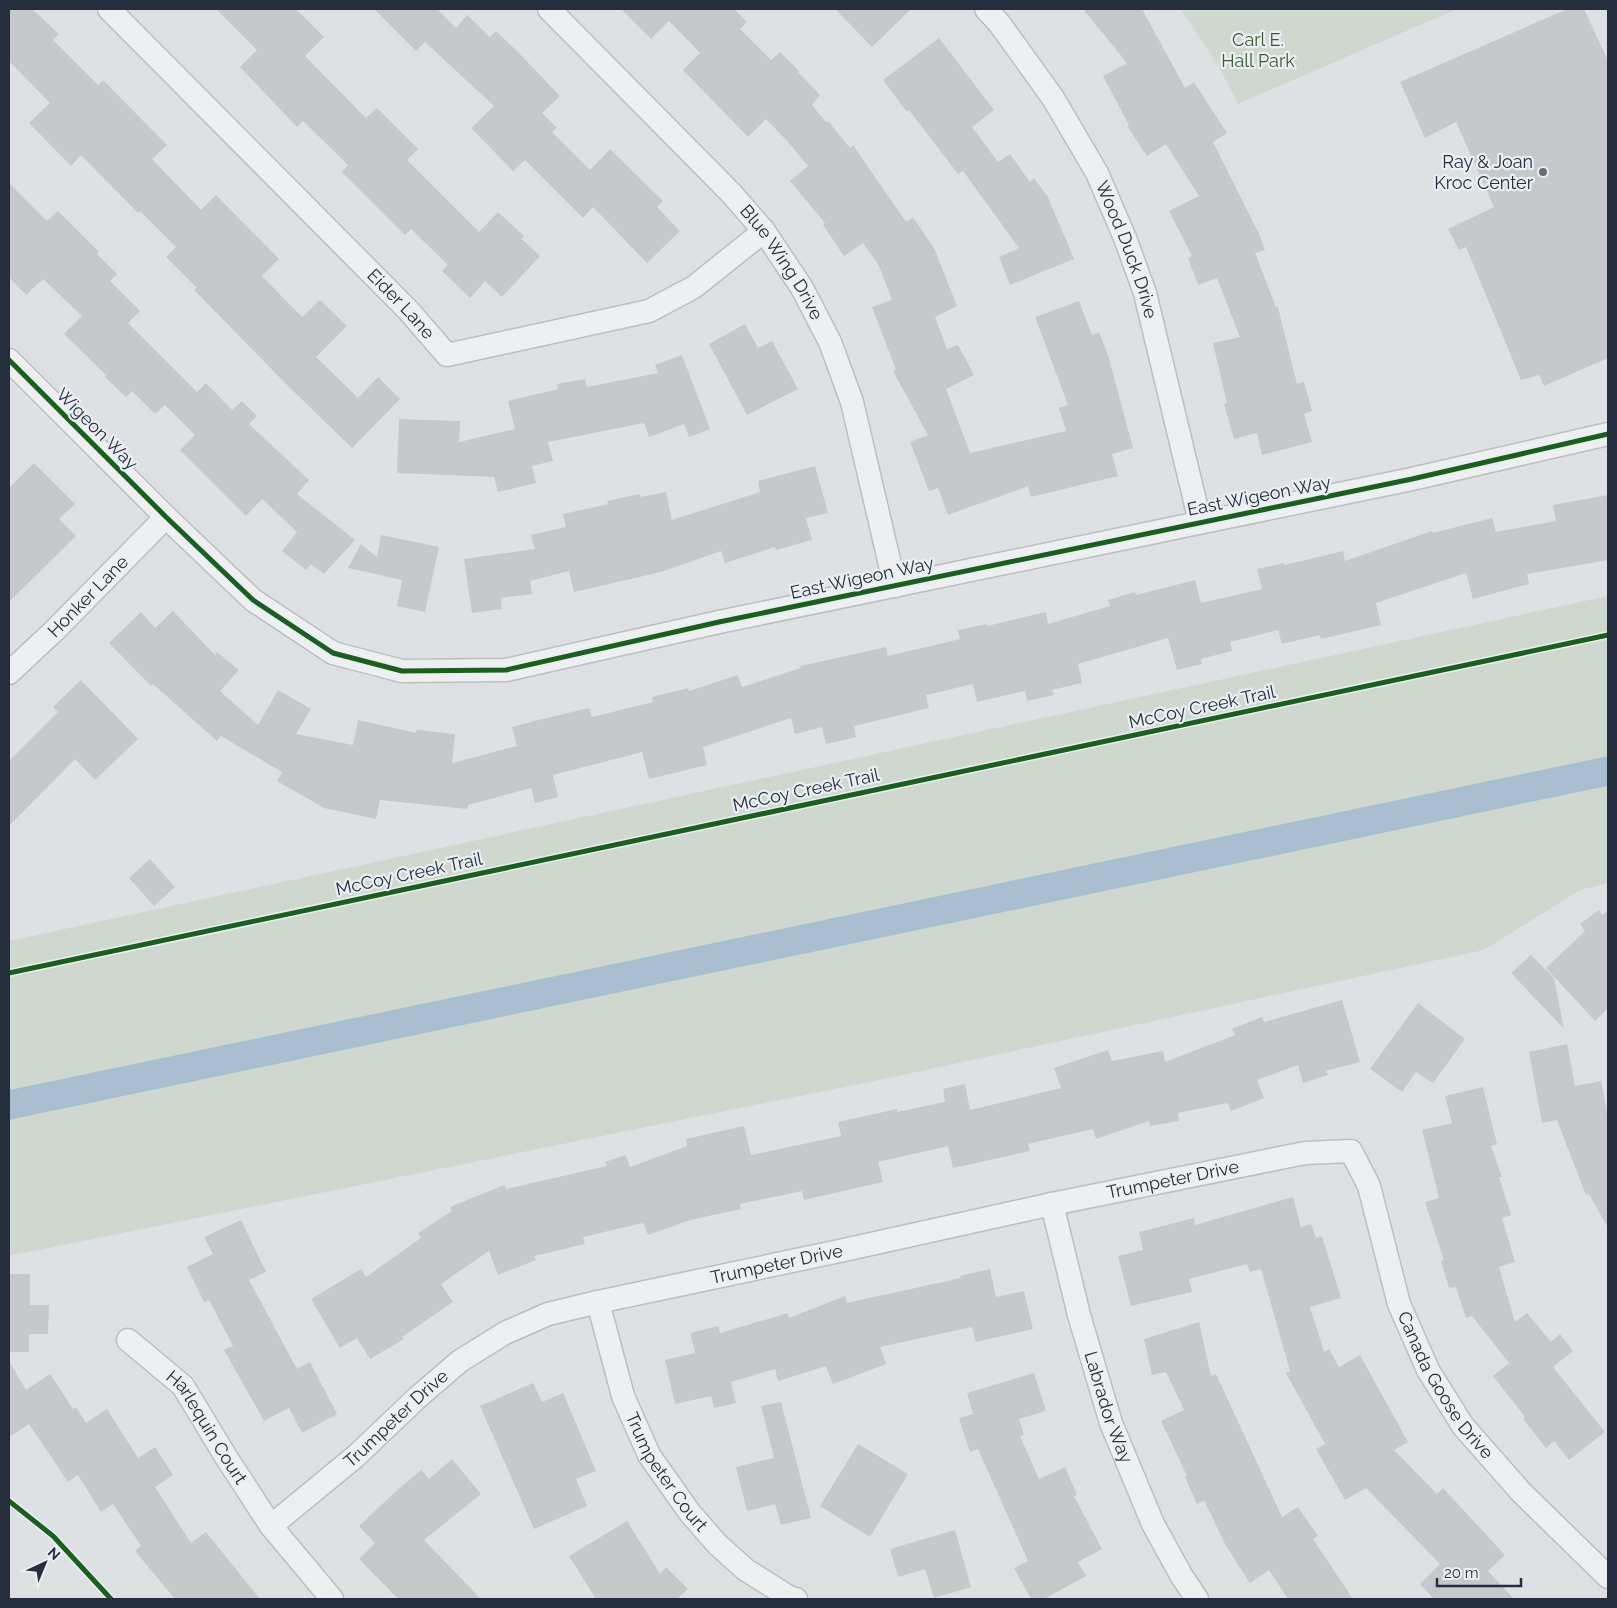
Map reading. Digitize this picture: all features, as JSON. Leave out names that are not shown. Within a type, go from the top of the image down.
[{"type":"street","name":"Eider Lane","points":[[109,9],[408,310],[448,355],[649,311],[694,287],[764,231]]},
{"type":"street","name":"Blue Wing Drive","points":[[549,9],[731,193],[764,231],[802,288],[830,342],[852,402],[895,586]]},
{"type":"street","name":"Wood Duck Drive","points":[[986,9],[1053,98],[1097,173],[1125,238],[1145,292],[1200,522]]},
{"type":"street","name":"Wigeon Way","points":[[9,360],[166,517]]},
{"type":"street","name":"East Wigeon Way","points":[[166,517],[253,600],[334,654],[402,671],[506,670],[709,625],[1412,479],[1608,434]]},
{"type":"street","name":"Honker Lane","points":[[9,673],[55,630],[166,517]]},
{"type":"street","name":"Trumpeter Drive","points":[[271,1526],[356,1456],[418,1397],[460,1361],[505,1333],[548,1314],[1052,1204],[1305,1153],[1351,1152]]},
{"type":"street","name":"Canada Goose Drive","points":[[1351,1152],[1369,1186],[1399,1304],[1428,1370],[1463,1426],[1521,1492],[1608,1577]]},
{"type":"street","name":"Labrador Way","points":[[1052,1204],[1079,1315],[1111,1423],[1153,1524],[1181,1575],[1197,1599]]},
{"type":"street","name":"Trumpeter Court","points":[[598,1302],[623,1396],[649,1455],[690,1513],[718,1544],[746,1570],[789,1597],[796,1599]]},
{"type":"street","name":"Harlequin Court","points":[[128,1340],[183,1386],[226,1458],[271,1526],[332,1599]]},
{"type":"green space","name":"Carl E. Hall Park","points":[[1180,9],[1457,9],[1238,104],[1217,63]]},
{"type":"green space","points":[[1608,596],[1608,883],[1580,890],[1484,950],[884,1079],[9,1256],[9,941]]},
{"type":"building","points":[[9,9],[32,9],[59,34],[53,40],[98,85],[103,80],[167,145],[152,159],[201,210],[216,195],[279,259],[262,276],[302,317],[320,300],[347,326],[316,357],[358,398],[378,377],[400,399],[352,448],[194,290],[197,288],[166,257],[176,247],[140,211],[138,213],[81,155],[71,166],[29,123],[50,103],[9,61]]},
{"type":"building","points":[[216,9],[296,9],[324,37],[305,56],[366,118],[377,108],[418,149],[407,160],[479,232],[498,212],[524,236],[522,239],[540,256],[502,297],[485,281],[470,298],[442,271],[448,265],[411,229],[405,235],[342,172],[348,165],[303,121],[297,127],[240,67],[257,50]]},
{"type":"building","points":[[374,9],[437,9],[456,28],[467,15],[490,37],[496,31],[560,96],[542,113],[557,128],[552,132],[590,170],[610,149],[663,201],[657,207],[680,231],[647,263],[593,207],[583,218],[525,160],[513,171],[471,128],[494,106],[425,42],[416,51]]},
{"type":"building","points":[[621,9],[734,9],[747,22],[740,29],[771,60],[780,52],[820,95],[812,105],[850,148],[853,145],[906,222],[913,217],[935,250],[957,306],[935,317],[947,349],[958,345],[974,375],[946,389],[970,453],[1066,431],[1059,408],[1068,405],[1035,317],[1079,301],[1092,335],[1099,332],[1108,355],[1133,448],[1112,454],[1118,476],[1031,497],[1028,486],[948,515],[938,488],[929,491],[910,442],[928,435],[893,371],[896,370],[872,307],[892,300],[879,266],[863,243],[844,256],[823,225],[825,223],[790,181],[808,166],[766,119],[748,137],[683,70],[700,53],[669,21],[651,39]]},
{"type":"building","points":[[835,9],[911,9],[872,47]]},
{"type":"building","points":[[1083,9],[1142,9],[1185,88],[1194,82],[1227,133],[1213,142],[1259,234],[1265,250],[1255,253],[1276,307],[1278,307],[1297,384],[1304,382],[1312,411],[1304,414],[1312,442],[1262,455],[1257,433],[1234,439],[1224,404],[1227,403],[1213,343],[1240,337],[1217,278],[1198,285],[1188,258],[1192,256],[1169,211],[1199,196],[1166,144],[1147,156],[1127,126],[1129,125],[1103,76],[1127,63]]},
{"type":"building","name":"Ray & Joan Kroc Center","points":[[1567,9],[1584,9],[1608,61],[1608,358],[1544,386],[1539,375],[1521,380],[1466,247],[1459,250],[1448,229],[1494,207],[1456,122],[1425,138],[1400,82]]},
{"type":"building","points":[[939,38],[994,110],[972,127],[998,162],[1010,154],[1030,182],[1034,178],[1048,197],[1074,259],[1010,285],[999,257],[1019,248],[963,171],[958,174],[909,110],[907,112],[883,80]]},
{"type":"building","points":[[9,183],[47,221],[58,211],[99,252],[97,254],[117,274],[110,281],[140,311],[128,323],[197,392],[206,383],[232,410],[242,401],[257,416],[249,424],[309,480],[297,494],[355,540],[324,574],[311,564],[306,570],[282,551],[297,532],[262,499],[246,516],[180,450],[195,435],[165,405],[155,414],[132,391],[126,397],[64,334],[82,316],[43,279],[26,295],[9,277]]},
{"type":"building","points":[[745,324],[758,348],[772,341],[798,389],[747,415],[709,344]]},
{"type":"building","points":[[682,355],[710,429],[689,437],[684,424],[649,437],[644,423],[548,442],[553,461],[532,466],[536,483],[498,492],[494,477],[397,473],[399,419],[460,421],[459,442],[515,429],[508,401],[558,389],[557,384],[585,379],[587,387],[658,373],[655,365]]},
{"type":"building","points":[[34,463],[75,504],[59,519],[76,536],[9,602],[9,488]]},
{"type":"building","points":[[815,466],[828,513],[806,518],[812,540],[776,550],[775,547],[725,563],[721,551],[661,572],[574,592],[569,571],[530,581],[532,594],[501,598],[502,609],[472,613],[464,559],[535,549],[531,535],[566,527],[563,514],[608,504],[607,501],[640,494],[641,497],[666,492],[672,520],[760,492],[758,481]]},
{"type":"building","points":[[1608,495],[1608,560],[1527,574],[1529,584],[1473,599],[1466,573],[1376,603],[1381,625],[1321,639],[1320,635],[1282,644],[1278,630],[1230,642],[1232,651],[1201,659],[1202,664],[1177,670],[1168,638],[1078,664],[1082,683],[1052,690],[1054,695],[1027,701],[1025,691],[977,702],[973,684],[926,695],[929,708],[854,726],[856,737],[826,744],[822,727],[795,734],[791,718],[703,747],[707,765],[649,779],[642,752],[553,775],[558,797],[535,803],[531,788],[468,805],[467,809],[380,800],[376,819],[324,808],[277,781],[282,772],[221,736],[217,741],[153,684],[151,686],[109,643],[141,612],[155,628],[173,611],[215,655],[217,652],[239,670],[220,691],[258,725],[278,690],[311,709],[296,734],[353,745],[358,720],[416,733],[417,730],[455,734],[452,763],[517,746],[512,727],[589,708],[592,717],[653,702],[652,697],[688,688],[689,691],[738,675],[742,687],[801,668],[800,666],[886,647],[888,656],[960,639],[958,630],[987,624],[987,626],[1046,612],[1048,624],[1110,606],[1108,600],[1135,592],[1136,595],[1195,580],[1201,603],[1262,589],[1257,569],[1284,563],[1285,565],[1343,551],[1345,561],[1432,531],[1433,533],[1492,518],[1496,532],[1556,521],[1553,505]]},
{"type":"building","points":[[381,535],[439,547],[425,612],[397,606],[402,580],[348,568],[361,544],[377,557]]},
{"type":"building","points":[[81,680],[138,739],[95,780],[75,759],[9,826],[9,761],[58,712],[53,707]]},
{"type":"building","points":[[150,859],[175,887],[154,906],[129,878]]},
{"type":"building","points":[[1599,910],[1602,915],[1608,910],[1608,1008],[1595,1021],[1546,968],[1585,931],[1580,924]]},
{"type":"building","points":[[1531,955],[1554,978],[1564,1029],[1511,973]]},
{"type":"building","points":[[1342,1000],[1360,1062],[1326,1071],[1328,1075],[1303,1083],[1298,1065],[1257,1080],[1264,1098],[1231,1111],[1228,1103],[1178,1113],[1179,1121],[1150,1126],[1149,1121],[1096,1139],[1093,1129],[1028,1144],[1030,1151],[953,1168],[948,1146],[878,1162],[883,1182],[804,1200],[802,1191],[740,1204],[741,1209],[690,1220],[648,1235],[643,1223],[583,1237],[585,1244],[534,1256],[536,1260],[498,1275],[489,1251],[441,1284],[453,1302],[402,1337],[404,1339],[370,1359],[357,1338],[340,1348],[311,1299],[361,1269],[366,1277],[421,1238],[418,1233],[452,1211],[450,1207],[504,1185],[506,1189],[607,1166],[605,1162],[626,1155],[630,1167],[687,1146],[686,1139],[744,1126],[751,1155],[841,1136],[838,1122],[897,1109],[897,1112],[945,1102],[943,1089],[965,1084],[970,1110],[1061,1088],[1054,1068],[1108,1050],[1112,1061],[1163,1051],[1165,1062],[1235,1035],[1232,1029],[1262,1017],[1264,1022]]},
{"type":"building","points":[[1418,1003],[1465,1039],[1433,1083],[1416,1072],[1402,1092],[1370,1069]]},
{"type":"building","points":[[1567,1044],[1575,1086],[1601,1081],[1608,1118],[1608,1228],[1589,1194],[1586,1195],[1557,1120],[1542,1123],[1529,1052]]},
{"type":"building","points":[[1483,1087],[1497,1144],[1491,1146],[1502,1177],[1499,1177],[1511,1215],[1502,1218],[1515,1262],[1499,1267],[1515,1322],[1527,1313],[1551,1342],[1560,1334],[1573,1351],[1553,1367],[1605,1432],[1569,1460],[1554,1441],[1546,1448],[1493,1376],[1509,1363],[1472,1316],[1466,1318],[1456,1287],[1449,1288],[1441,1261],[1444,1260],[1425,1202],[1439,1198],[1422,1130],[1452,1123],[1445,1096]]},
{"type":"building","points":[[1293,1197],[1301,1227],[1311,1224],[1316,1238],[1322,1236],[1341,1298],[1310,1307],[1324,1352],[1329,1349],[1339,1367],[1360,1355],[1408,1442],[1394,1450],[1437,1494],[1443,1488],[1505,1555],[1488,1571],[1514,1599],[1434,1599],[1420,1584],[1440,1564],[1366,1488],[1345,1500],[1316,1449],[1325,1444],[1286,1373],[1290,1371],[1261,1269],[1250,1272],[1247,1264],[1189,1279],[1192,1292],[1131,1306],[1118,1256],[1143,1250],[1139,1232],[1194,1218],[1195,1225]]},
{"type":"building","points":[[241,1220],[266,1272],[249,1280],[297,1369],[310,1362],[337,1414],[302,1433],[289,1408],[264,1421],[224,1350],[233,1346],[209,1300],[204,1302],[187,1267],[213,1254],[204,1237]]},
{"type":"building","points":[[990,1269],[996,1297],[1024,1291],[1033,1329],[976,1342],[972,1327],[880,1347],[886,1364],[833,1384],[826,1366],[778,1381],[775,1369],[731,1382],[736,1403],[714,1408],[711,1396],[675,1404],[665,1360],[695,1353],[690,1333],[718,1326],[720,1333],[788,1313],[789,1318],[845,1296],[847,1303],[961,1278],[960,1276]]},
{"type":"building","points":[[9,1274],[30,1274],[30,1305],[49,1305],[48,1334],[29,1334],[29,1352],[9,1352]]},
{"type":"building","points":[[1199,1322],[1211,1376],[1216,1374],[1282,1517],[1298,1507],[1318,1536],[1313,1539],[1353,1599],[1288,1599],[1269,1570],[1250,1583],[1226,1546],[1204,1500],[1197,1504],[1185,1477],[1187,1476],[1161,1421],[1184,1410],[1166,1372],[1152,1375],[1144,1339]]},
{"type":"building","points":[[9,1361],[26,1390],[50,1374],[73,1409],[76,1407],[86,1423],[107,1409],[138,1458],[155,1447],[173,1475],[155,1487],[191,1543],[206,1532],[260,1599],[175,1599],[135,1551],[141,1546],[113,1504],[101,1512],[78,1475],[68,1482],[29,1424],[9,1437]]},
{"type":"building","points":[[1034,1373],[1046,1411],[1019,1419],[1024,1435],[1020,1436],[1039,1479],[1065,1467],[1077,1495],[1074,1496],[1102,1549],[1078,1562],[1086,1576],[1044,1599],[1031,1599],[1014,1568],[1028,1561],[978,1449],[970,1452],[959,1418],[973,1414],[967,1393]]},
{"type":"building","points":[[533,1383],[542,1402],[563,1393],[596,1471],[576,1479],[587,1506],[534,1529],[480,1406]]},
{"type":"building","points":[[781,1402],[811,1518],[781,1525],[775,1504],[747,1511],[736,1467],[774,1458],[761,1406]]},
{"type":"building","points":[[858,1444],[908,1474],[870,1537],[820,1506]]},
{"type":"building","points":[[452,1459],[481,1494],[424,1540],[481,1599],[398,1599],[359,1559],[375,1543],[359,1526],[421,1470],[429,1479]]},
{"type":"building","points":[[627,1521],[660,1574],[666,1567],[688,1589],[677,1599],[596,1599],[569,1556]]},
{"type":"building","points":[[955,1530],[971,1587],[934,1598],[925,1569],[898,1577],[890,1549]]},
{"type":"waterway","points":[[9,1105],[1608,771]]},
{"type":"cycle path","points":[[9,360],[166,517],[253,600],[333,653],[402,671],[506,670],[719,622],[1412,479],[1608,434]]},
{"type":"cycle path","name":"McCoy Creek Trail","points":[[9,973],[1608,635]]},
{"type":"cycle path","points":[[9,1501],[53,1536],[111,1599]]},
{"type":"place","name":"Ray & Joan Kroc Center","points":[[1543,172]]}]
